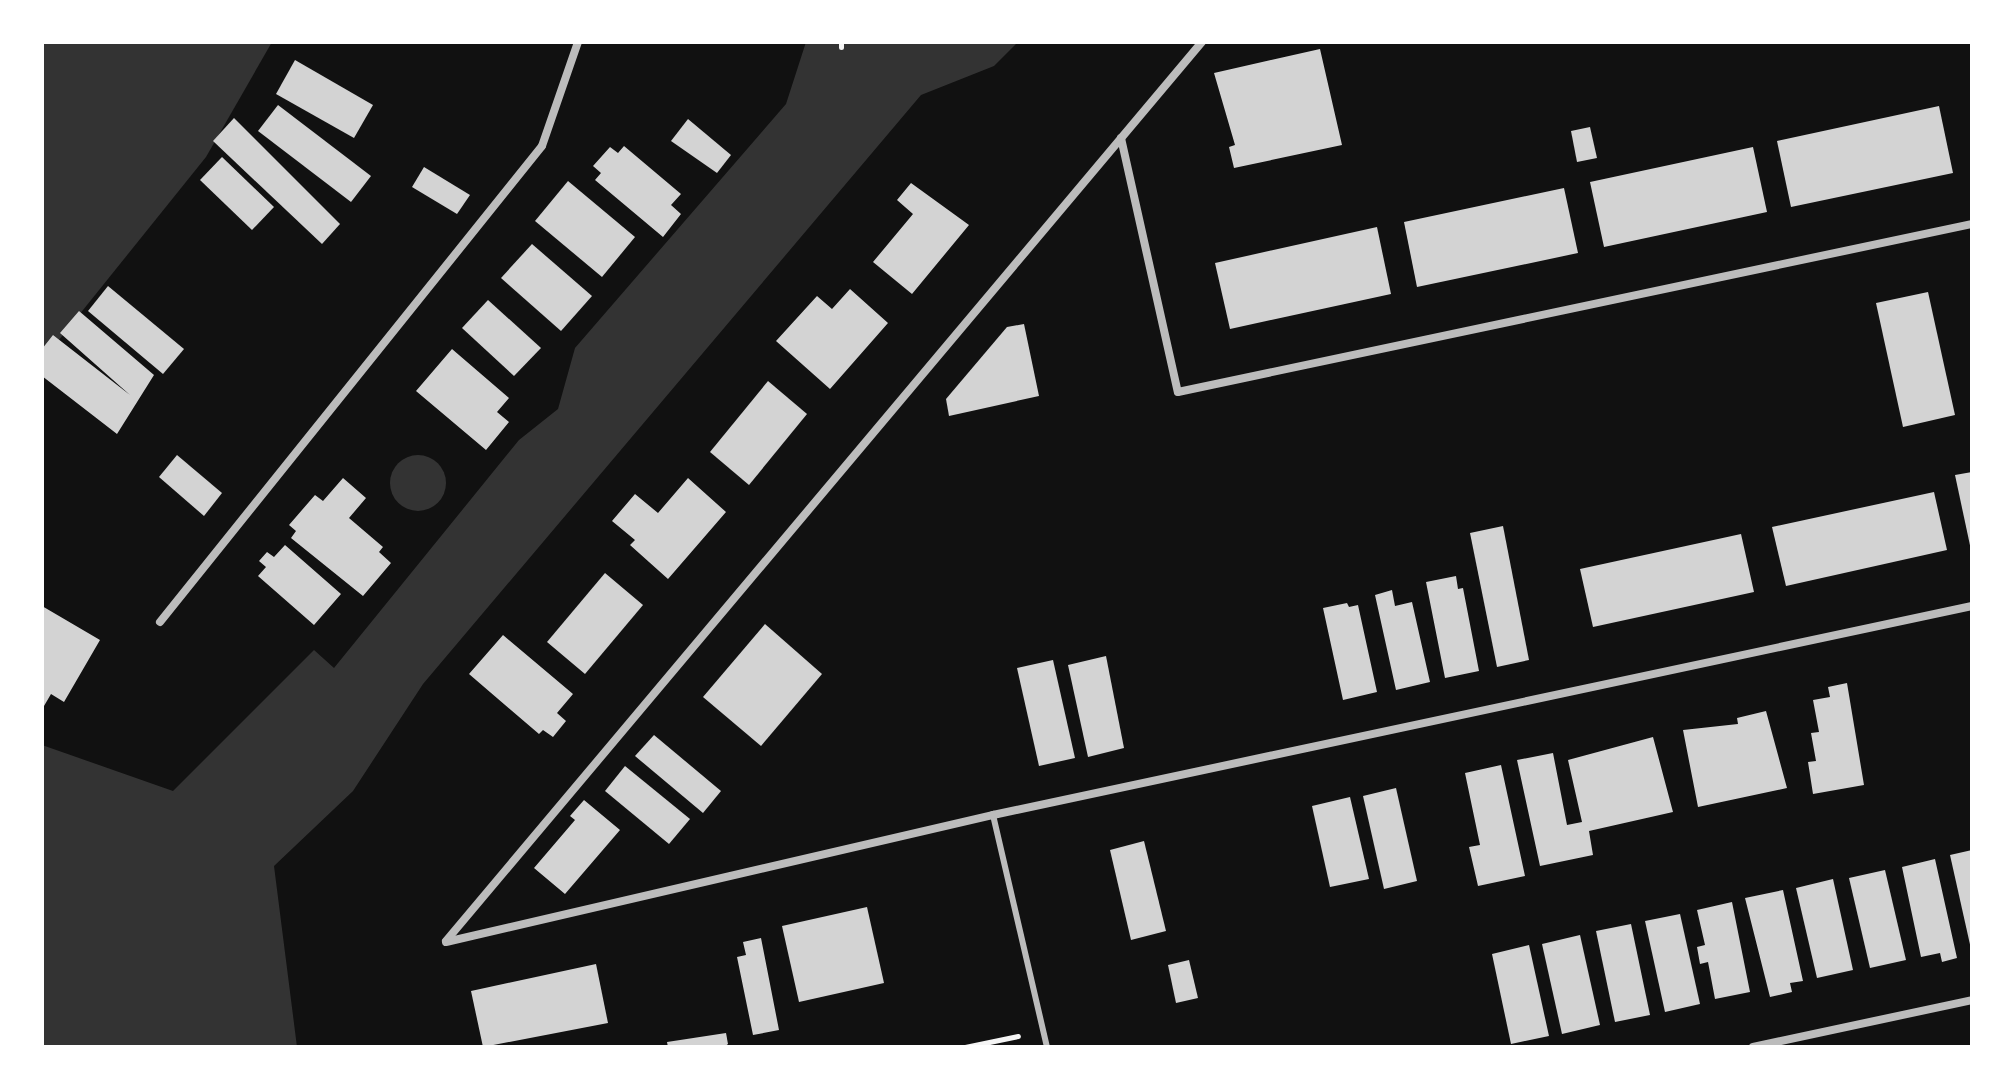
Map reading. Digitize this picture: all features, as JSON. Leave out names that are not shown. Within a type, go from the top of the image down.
[{"type":"street","points":[[160,622],[542,146],[578,42]]},
{"type":"street","points":[[1202,42],[446,942],[993,815],[1972,606]]},
{"type":"street","points":[[1121,138],[1178,392],[1972,224]]},
{"type":"street","points":[[1753,1047],[1972,1000]]},
{"type":"lane","points":[[993,815],[1047,1047]]},
{"type":"path","points":[[965,1047],[1043,1030]]},
{"type":"shaded area","points":[[42,42],[272,42],[206,157],[42,361]]},
{"type":"shaded area","points":[[806,42],[1018,42],[994,66],[921,95],[423,684],[353,791],[274,866],[297,1047],[42,1047],[42,745],[173,791],[314,650],[334,668],[519,440],[558,409],[575,348],[786,104]]},
{"type":"shaded area","points":[[418,455],[438,463],[446,483],[438,503],[418,511],[398,503],[390,483],[398,463]]},
{"type":"building","points":[[1320,49],[1342,145],[1234,168],[1229,147],[1235,145],[1214,73]]},
{"type":"building","points":[[295,60],[373,105],[354,138],[276,94]]},
{"type":"building","points":[[278,105],[371,176],[351,202],[258,131]]},
{"type":"building","points":[[1939,106],[1953,173],[1791,207],[1777,141]]},
{"type":"building","points":[[234,118],[340,224],[322,244],[213,141]]},
{"type":"building","points":[[688,119],[731,155],[717,173],[671,141]]},
{"type":"building","points":[[1590,127],[1597,158],[1577,162],[1571,131]]},
{"type":"building","points":[[624,146],[681,194],[671,205],[681,214],[663,237],[595,180],[601,173],[593,166],[610,147],[618,153]]},
{"type":"building","points":[[1753,147],[1767,212],[1604,247],[1590,182]]},
{"type":"building","points":[[222,157],[274,207],[252,230],[200,180]]},
{"type":"building","points":[[424,167],[470,195],[457,214],[412,187]]},
{"type":"building","points":[[568,181],[635,237],[602,277],[535,221]]},
{"type":"building","points":[[911,183],[969,225],[912,294],[873,262],[913,214],[897,200]]},
{"type":"building","points":[[1564,188],[1578,253],[1417,287],[1404,222]]},
{"type":"building","points":[[1377,227],[1391,294],[1230,329],[1215,263]]},
{"type":"building","points":[[532,244],[592,296],[561,331],[501,278]]},
{"type":"building","points":[[108,286],[184,349],[163,374],[88,311]]},
{"type":"building","points":[[850,289],[888,323],[830,389],[776,341],[817,296],[832,309]]},
{"type":"building","points":[[1928,292],[1955,415],[1903,427],[1876,303]]},
{"type":"building","points":[[488,300],[541,348],[514,376],[462,328]]},
{"type":"building","points":[[79,311],[154,375],[117,434],[42,376],[42,349],[53,335],[130,395],[60,333]]},
{"type":"building","points":[[1024,324],[1039,396],[949,416],[946,399],[1007,327]]},
{"type":"building","points":[[452,349],[509,398],[497,412],[509,422],[486,450],[416,391]]},
{"type":"building","points":[[768,381],[807,414],[749,485],[710,452]]},
{"type":"building","points":[[177,455],[222,493],[204,516],[159,477]]},
{"type":"building","points":[[1972,472],[1972,550],[1971,550],[1955,475]]},
{"type":"building","points":[[343,478],[366,498],[349,518],[383,547],[379,552],[391,563],[363,596],[291,538],[296,531],[289,525],[315,495],[323,501]]},
{"type":"building","points":[[688,478],[726,512],[668,579],[630,545],[635,540],[612,521],[635,494],[658,513]]},
{"type":"building","points":[[1934,492],[1947,550],[1786,586],[1772,527]]},
{"type":"building","points":[[1503,526],[1529,660],[1497,667],[1470,533]]},
{"type":"building","points":[[1741,534],[1754,592],[1593,627],[1580,569]]},
{"type":"building","points":[[285,545],[341,594],[314,625],[258,576],[266,567],[259,561],[267,552],[274,557]]},
{"type":"building","points":[[605,573],[643,605],[585,674],[547,642]]},
{"type":"building","points":[[1456,576],[1458,589],[1463,588],[1479,671],[1445,678],[1426,582]]},
{"type":"building","points":[[1392,590],[1395,606],[1412,602],[1430,682],[1396,690],[1375,595]]},
{"type":"building","points":[[1347,603],[1349,607],[1358,605],[1377,692],[1343,700],[1323,608]]},
{"type":"building","points":[[42,606],[100,640],[64,702],[51,694],[44,706]]},
{"type":"building","points":[[765,624],[822,674],[761,746],[703,697]]},
{"type":"building","points":[[503,635],[573,694],[557,713],[566,721],[553,737],[543,730],[539,734],[469,674]]},
{"type":"building","points":[[1106,656],[1124,748],[1088,757],[1068,665]]},
{"type":"building","points":[[1053,660],[1075,758],[1039,766],[1017,668]]},
{"type":"building","points":[[1847,683],[1864,785],[1813,794],[1808,762],[1816,761],[1811,733],[1819,732],[1813,700],[1830,697],[1828,687]]},
{"type":"building","points":[[1766,711],[1787,788],[1698,807],[1683,730],[1738,724],[1737,718]]},
{"type":"building","points":[[654,735],[721,791],[703,813],[635,756]]},
{"type":"building","points":[[1653,737],[1673,812],[1589,831],[1593,855],[1540,866],[1517,760],[1553,753],[1567,825],[1582,822],[1568,760]]},
{"type":"building","points":[[1501,765],[1525,876],[1478,886],[1469,847],[1480,845],[1465,773]]},
{"type":"building","points":[[625,766],[690,819],[669,844],[605,791]]},
{"type":"building","points":[[1396,788],[1417,881],[1384,889],[1363,796]]},
{"type":"building","points":[[1350,797],[1369,879],[1330,887],[1312,806]]},
{"type":"building","points":[[584,800],[620,830],[565,894],[534,868],[575,820],[570,816]]},
{"type":"building","points":[[1144,841],[1166,931],[1131,940],[1110,850]]},
{"type":"building","points":[[1972,850],[1972,949],[1971,949],[1950,855]]},
{"type":"building","points":[[1935,859],[1957,958],[1942,962],[1940,953],[1921,957],[1902,867]]},
{"type":"building","points":[[1885,870],[1906,960],[1870,968],[1849,878]]},
{"type":"building","points":[[1833,879],[1853,970],[1817,978],[1796,888]]},
{"type":"building","points":[[1783,890],[1803,981],[1790,983],[1792,992],[1770,997],[1745,898]]},
{"type":"building","points":[[1732,902],[1750,992],[1715,999],[1708,962],[1700,964],[1697,947],[1705,945],[1697,910]]},
{"type":"building","points":[[867,907],[884,983],[799,1002],[782,926]]},
{"type":"building","points":[[1680,914],[1700,1004],[1665,1012],[1645,921]]},
{"type":"building","points":[[1631,924],[1650,1015],[1615,1022],[1596,931]]},
{"type":"building","points":[[1580,935],[1600,1025],[1562,1034],[1542,944]]},
{"type":"building","points":[[761,938],[779,1030],[753,1035],[737,957],[746,955],[743,942]]},
{"type":"building","points":[[1529,945],[1549,1036],[1511,1044],[1492,954]]},
{"type":"building","points":[[1189,960],[1198,998],[1176,1003],[1168,965]]},
{"type":"building","points":[[596,964],[608,1023],[483,1047],[471,991]]},
{"type":"building","points":[[726,1033],[728,1044],[724,1047],[668,1047],[667,1042]]}]
